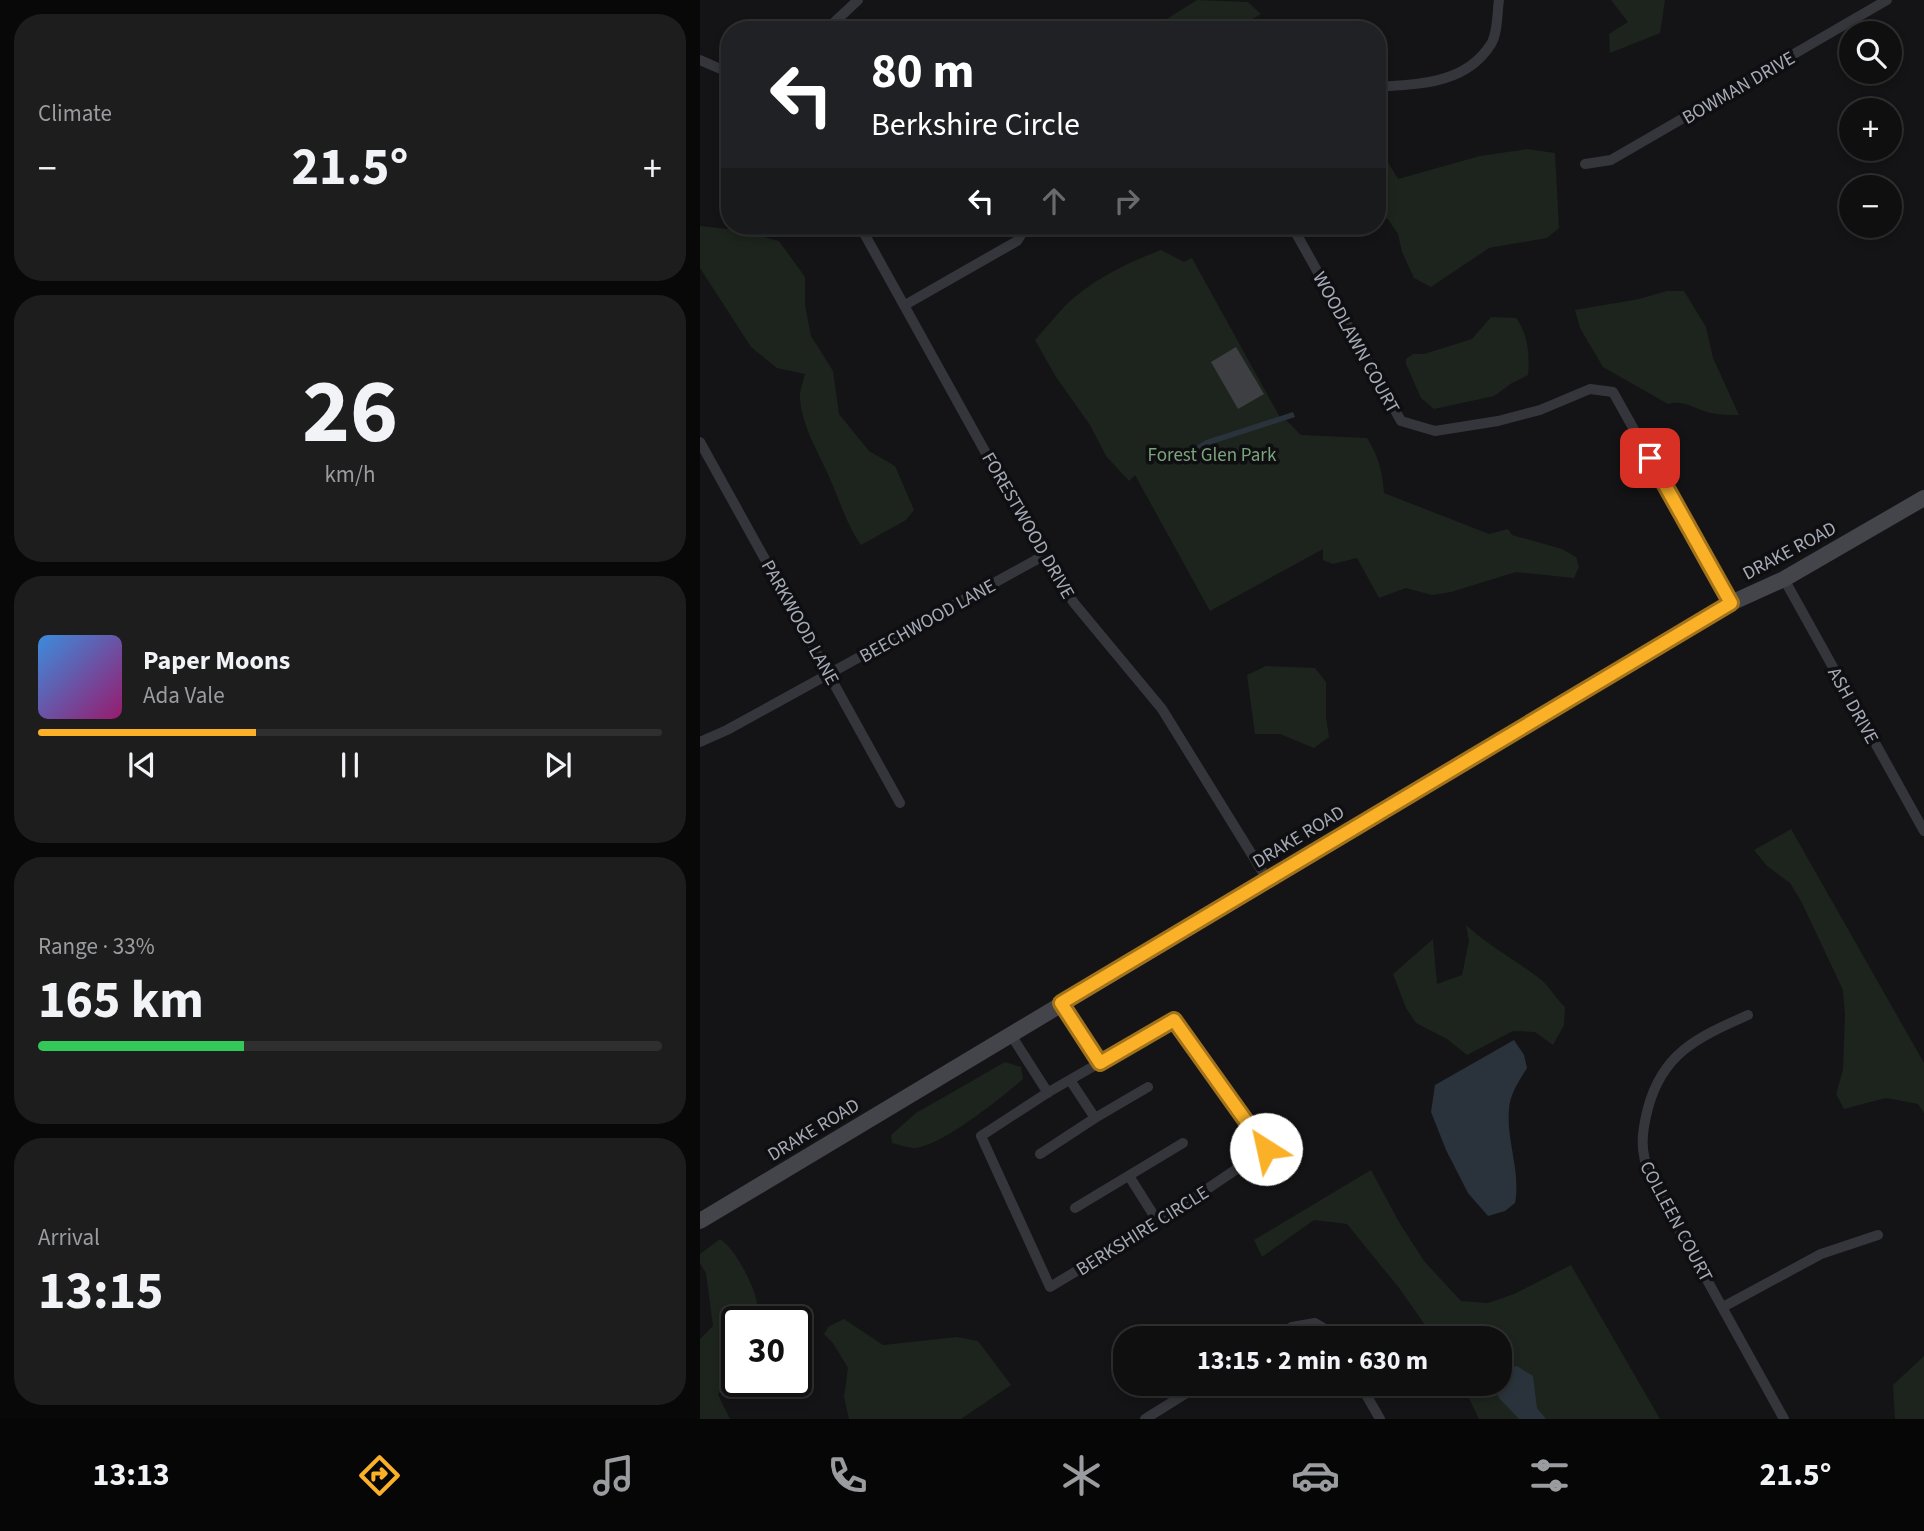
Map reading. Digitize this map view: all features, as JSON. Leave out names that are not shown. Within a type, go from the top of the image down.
[{"type":"street","points":[[836,21],[858,0]]},
{"type":"street","points":[[1386,87],[1434,83],[1468,69],[1493,42],[1499,0]]},
{"type":"street","name":"BOWMAN DRIVE","points":[[1585,164],[1611,160],[1887,0]]},
{"type":"street","points":[[700,60],[721,69]]},
{"type":"street","name":"FORESTWOOD DRIVE","points":[[865,235],[1043,556],[1074,603],[1162,709],[1267,879]]},
{"type":"street","points":[[905,304],[1017,241],[1021,235]]},
{"type":"street","name":"WOODLAWN COURT","points":[[1297,235],[1401,421],[1435,431],[1498,421],[1540,410],[1590,389],[1613,392],[1731,603]]},
{"type":"street","name":"PARKWOOD LANE","points":[[700,442],[900,803]]},
{"type":"street","name":"DRAKE ROAD","points":[[700,1221],[1731,603],[1784,579],[1924,498]]},
{"type":"street","name":"BEECHWOOD LANE","points":[[700,743],[1043,556]]},
{"type":"street","name":"ASH DRIVE","points":[[1784,579],[1924,831]]},
{"type":"street","points":[[1011,1035],[1048,1093],[1100,1063],[1061,1003]]},
{"type":"street","name":"COLLEEN COURT","points":[[1748,1015],[1712,1031],[1675,1055],[1651,1096],[1643,1128],[1642,1154],[1650,1177],[1784,1419]]},
{"type":"street","name":"BERKSHIRE CIRCLE","points":[[1048,1093],[981,1136],[1050,1287],[1158,1222],[1266,1149],[1174,1020],[1100,1063]]},
{"type":"street","points":[[1070,1080],[1095,1118]]},
{"type":"street","points":[[1040,1154],[1148,1087]]},
{"type":"street","points":[[1075,1208],[1183,1143]]},
{"type":"street","points":[[1129,1176],[1158,1222]]},
{"type":"street","points":[[1723,1307],[1821,1254],[1878,1235]]},
{"type":"street","points":[[1298,1326],[1315,1323],[1320,1326]]},
{"type":"street","points":[[1145,1419],[1182,1396]]},
{"type":"street","points":[[1367,1396],[1380,1419]]},
{"type":"green space","points":[[1197,0],[1248,2],[1261,14],[1249,21],[1163,21]]},
{"type":"green space","points":[[1611,0],[1665,0],[1660,33],[1610,53],[1609,34],[1628,22]]},
{"type":"green space","points":[[1527,149],[1555,153],[1559,228],[1547,238],[1489,248],[1431,287],[1414,278],[1402,252],[1398,234],[1388,219],[1386,159],[1398,179],[1480,156]]},
{"type":"green space","points":[[700,226],[721,228],[721,235],[756,235],[779,241],[805,277],[805,305],[811,336],[833,371],[839,414],[869,451],[895,466],[914,510],[906,520],[861,545],[848,522],[805,421],[800,397],[805,374],[777,368],[751,347],[700,268]]},
{"type":"green space","name":"Forest Glen Park","points":[[1161,250],[1184,262],[1192,258],[1282,421],[1286,420],[1301,435],[1367,438],[1379,464],[1384,493],[1489,534],[1508,529],[1512,535],[1562,549],[1576,557],[1579,567],[1574,578],[1516,572],[1451,592],[1432,595],[1406,588],[1379,598],[1357,558],[1333,564],[1323,560],[1323,549],[1210,611],[1135,475],[1129,481],[1106,456],[1090,425],[1056,377],[1035,340],[1065,306],[1086,288]]},
{"type":"green space","points":[[1667,291],[1684,291],[1706,327],[1713,358],[1739,415],[1721,415],[1679,403],[1668,404],[1603,367],[1580,328],[1575,310],[1639,299]]},
{"type":"green space","points":[[1491,317],[1516,318],[1520,324],[1527,345],[1528,375],[1494,396],[1434,409],[1421,398],[1406,359],[1413,354],[1424,354],[1472,339]]},
{"type":"green space","points":[[1266,666],[1315,668],[1326,682],[1329,737],[1314,748],[1280,734],[1255,734],[1247,675]]},
{"type":"green space","points":[[1791,829],[1924,1063],[1924,1113],[1918,1104],[1886,1098],[1844,1109],[1836,1094],[1843,1070],[1843,990],[1790,883],[1767,866],[1754,850]]},
{"type":"green space","points":[[1466,925],[1542,981],[1565,1007],[1564,1025],[1553,1045],[1535,1032],[1513,1031],[1467,1055],[1447,1039],[1416,1023],[1406,1008],[1393,974],[1433,939],[1437,984],[1462,975],[1469,941]]},
{"type":"green space","points":[[1005,1062],[1021,1067],[1023,1079],[970,1120],[925,1146],[913,1148],[892,1143],[891,1135],[916,1113]]},
{"type":"green space","points":[[1371,1170],[1424,1261],[1461,1301],[1488,1303],[1514,1294],[1571,1265],[1660,1419],[1479,1419],[1468,1396],[1512,1396],[1512,1326],[1426,1326],[1347,1224],[1314,1220],[1262,1257],[1254,1240]]},
{"type":"green space","points":[[720,1239],[737,1257],[756,1298],[757,1306],[721,1306],[721,1390],[718,1395],[730,1419],[700,1419],[700,1339],[713,1326],[706,1273],[700,1263],[700,1254]]},
{"type":"green space","points":[[844,1319],[883,1345],[957,1337],[978,1341],[1011,1385],[961,1419],[849,1419],[844,1397],[848,1368],[833,1343],[824,1334],[828,1327]]},
{"type":"green space","points":[[1924,1356],[1924,1419],[1895,1419],[1893,1385]]},
{"type":"shaded area","points":[[1293,412],[1295,417],[1209,445],[1180,460],[1179,457],[1206,440]]},
{"type":"shaded area","points":[[1514,1040],[1524,1055],[1527,1068],[1513,1093],[1509,1109],[1516,1179],[1515,1203],[1505,1211],[1488,1216],[1468,1193],[1446,1150],[1431,1112],[1435,1085]]},
{"type":"shaded area","points":[[1517,1366],[1533,1376],[1537,1408],[1546,1419],[1519,1419],[1499,1398],[1498,1396],[1512,1396],[1512,1367]]},
{"type":"building","points":[[1236,347],[1264,394],[1238,409],[1211,362]]},
{"type":"route","points":[[1266,1149],[1174,1020],[1100,1063],[1061,1003],[1731,603],[1650,458]]}]
